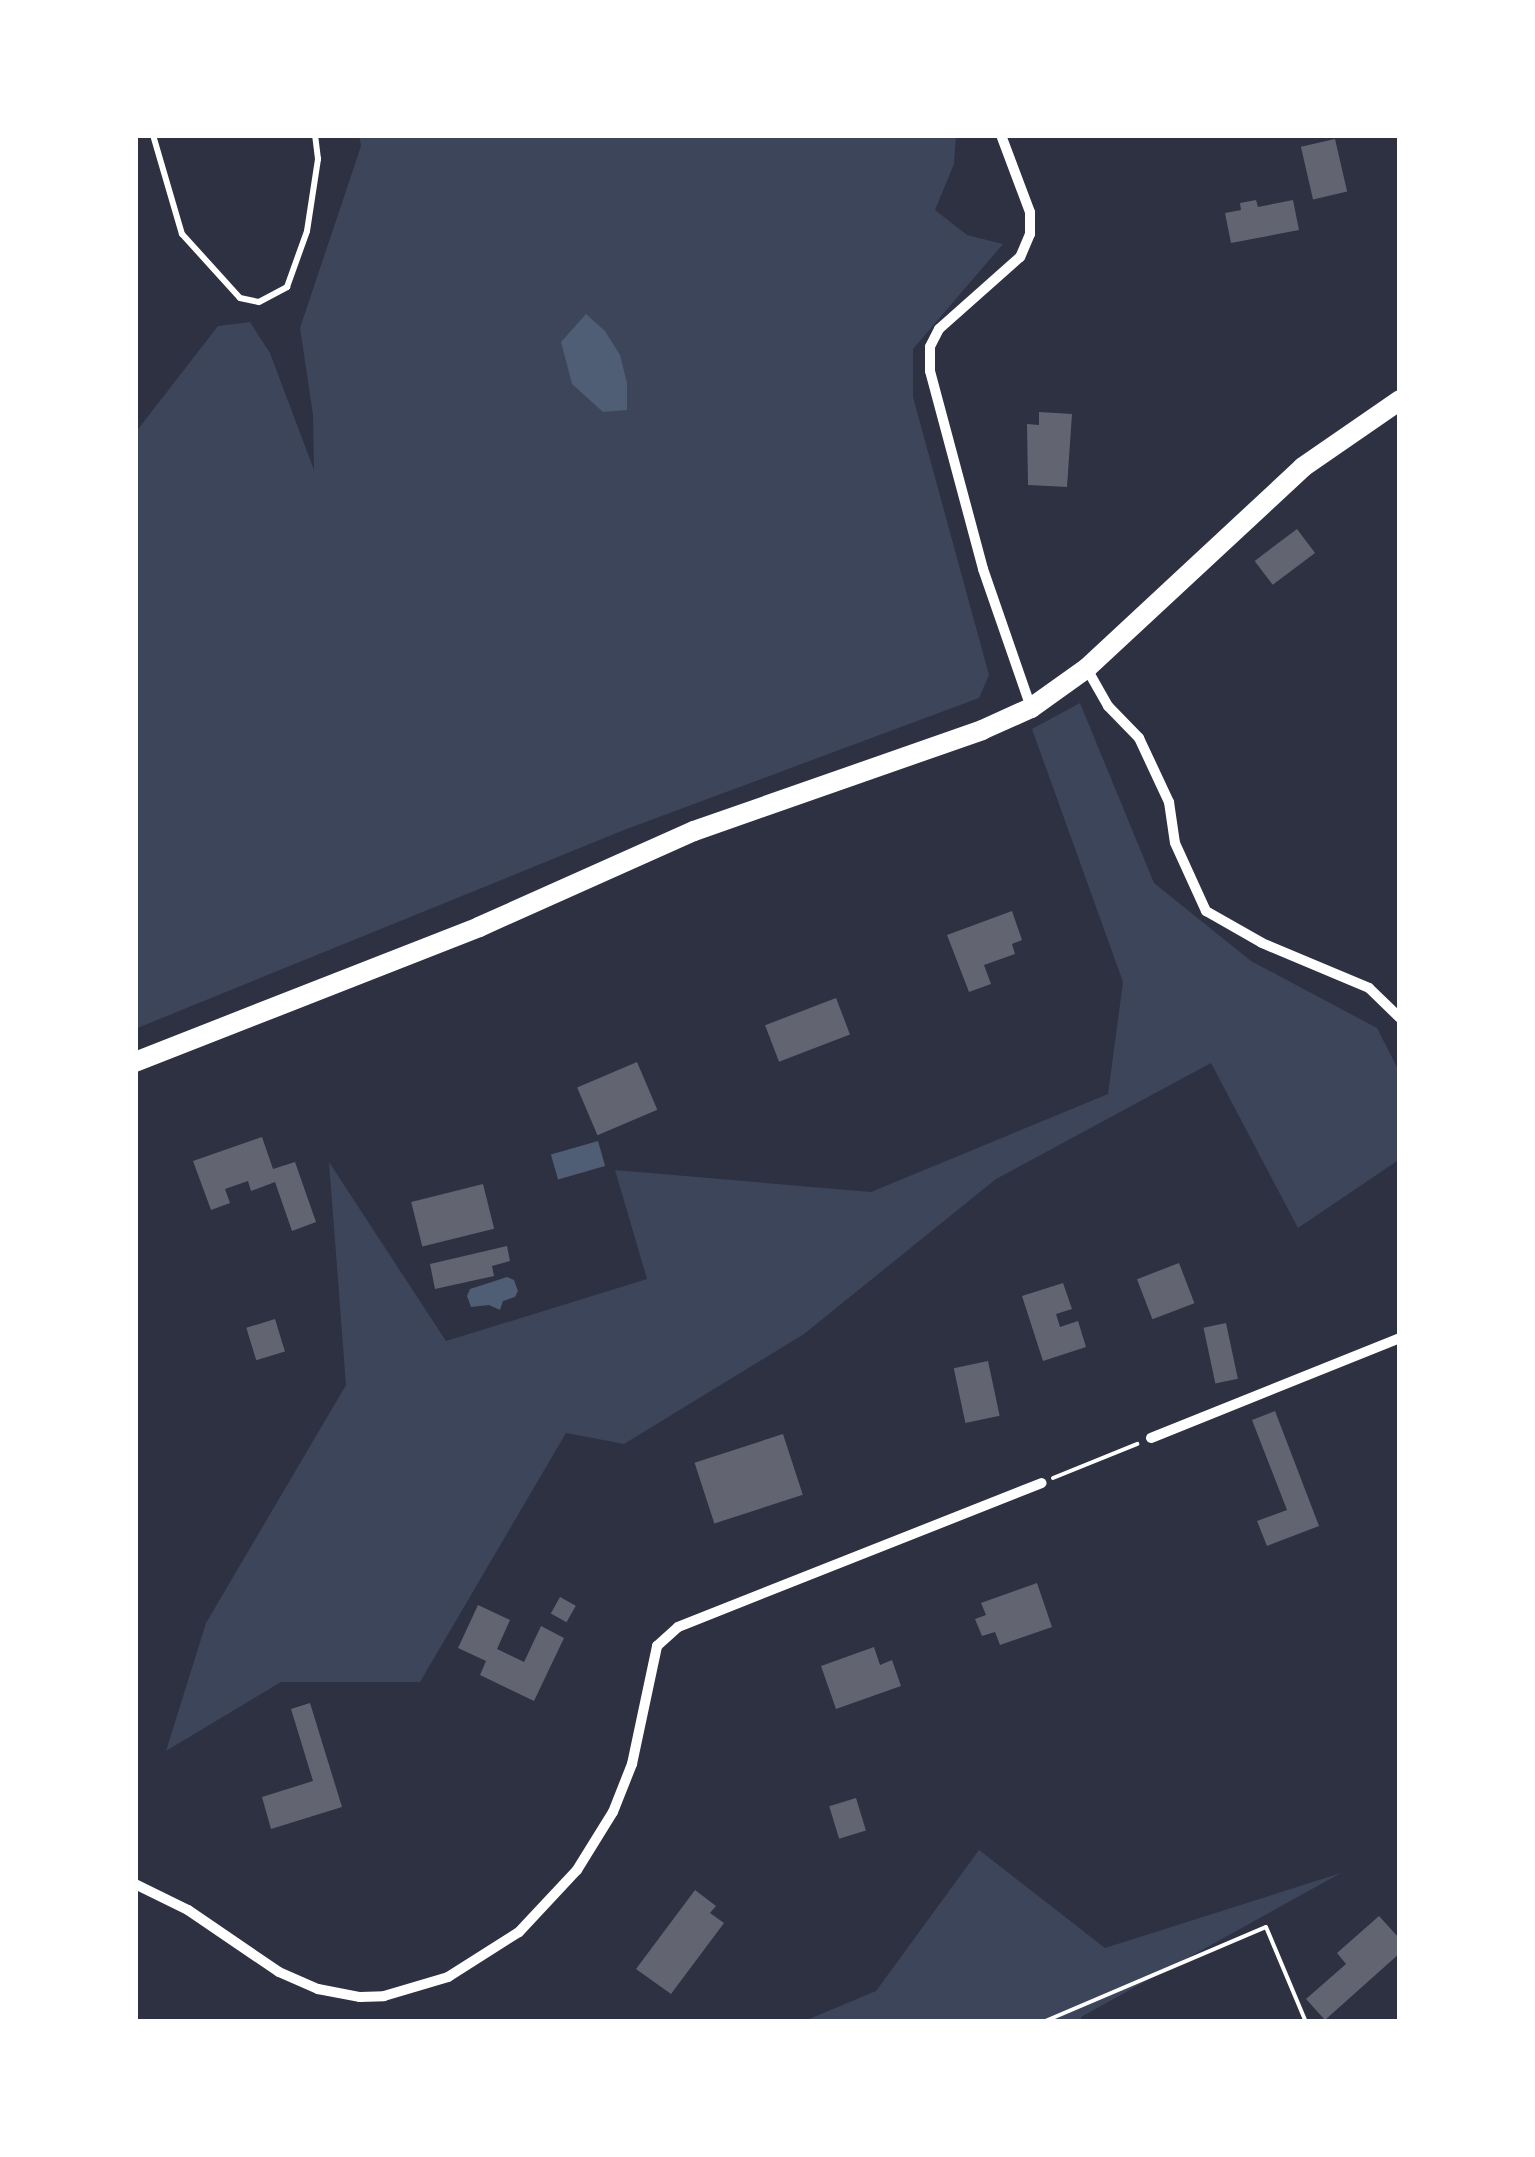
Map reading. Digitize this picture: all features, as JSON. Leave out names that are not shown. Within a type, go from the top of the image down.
[{"type":"main road","points":[[135,1062],[479,927],[694,830],[982,730],[1031,708],[1087,668],[1303,467],[1400,400]]},
{"type":"street","points":[[1002,135],[1030,212],[1030,234],[1020,257],[939,329],[930,348],[930,371],[983,569],[1031,708]]},
{"type":"street","points":[[1087,668],[1108,706],[1139,738],[1169,802],[1174,843],[1206,911],[1262,943],[1368,988],[1400,1018]]},
{"type":"street","points":[[1151,1438],[1400,1338]]},
{"type":"street","points":[[135,1884],[188,1910],[279,1972],[318,1989],[360,1997],[384,1996],[448,1977],[519,1932],[576,1870],[613,1812],[632,1764],[657,1646],[678,1627],[1042,1483]]},
{"type":"lane","points":[[152,135],[182,234],[240,298],[259,302],[287,287],[307,231],[318,159],[315,135]]},
{"type":"path","points":[[1042,1483],[1151,1438]]},
{"type":"path","points":[[1044,2022],[1266,1927],[1306,2022]]},
{"type":"shaded area","points":[[359,135],[956,135],[954,164],[935,210],[967,235],[1003,244],[913,349],[913,397],[989,675],[979,698],[624,830],[135,1029],[135,433],[218,326],[250,322],[270,353],[314,470],[313,415],[300,328],[361,146]]},
{"type":"shaded area","points":[[586,314],[605,331],[620,355],[627,383],[627,410],[603,412],[572,384],[561,342]]},
{"type":"shaded area","points":[[1080,703],[1154,883],[1251,961],[1377,1028],[1400,1073],[1400,1159],[1298,1228],[1211,1063],[996,1179],[804,1334],[624,1444],[566,1433],[420,1682],[281,1682],[166,1751],[206,1623],[346,1385],[329,1162],[446,1341],[647,1279],[615,1170],[871,1192],[1108,1094],[1123,982],[1032,729]]},
{"type":"shaded area","points":[[598,1141],[605,1166],[558,1179],[551,1155]]},
{"type":"shaded area","points":[[507,1277],[514,1280],[518,1291],[515,1297],[503,1301],[500,1310],[489,1305],[471,1307],[467,1296],[470,1289]]},
{"type":"shaded area","points":[[979,1850],[1105,1948],[1341,1873],[1081,2017],[1081,2022],[802,2022],[876,1991]]},
{"type":"building","points":[[1335,139],[1347,192],[1313,199],[1301,147]]},
{"type":"building","points":[[1256,200],[1258,207],[1293,200],[1299,230],[1231,243],[1225,213],[1241,210],[1240,203]]},
{"type":"building","points":[[1039,412],[1072,414],[1067,487],[1028,485],[1027,424],[1039,425]]},
{"type":"building","points":[[1297,529],[1315,553],[1273,585],[1255,561]]},
{"type":"building","points":[[1012,911],[1022,940],[1012,944],[1015,954],[984,965],[991,984],[969,992],[947,935]]},
{"type":"building","points":[[836,998],[850,1034],[779,1062],[765,1025]]},
{"type":"building","points":[[637,1062],[657,1110],[597,1135],[577,1087]]},
{"type":"building","points":[[262,1137],[273,1169],[295,1162],[316,1222],[292,1231],[275,1182],[251,1191],[248,1181],[225,1189],[230,1203],[211,1210],[193,1161]]},
{"type":"building","points":[[483,1184],[494,1229],[422,1247],[411,1202]]},
{"type":"building","points":[[507,1246],[510,1261],[492,1266],[494,1276],[435,1289],[430,1264]]},
{"type":"building","points":[[1179,1263],[1194,1303],[1152,1319],[1137,1279]]},
{"type":"building","points":[[1063,1283],[1072,1309],[1056,1314],[1060,1327],[1078,1321],[1086,1347],[1043,1361],[1022,1296]]},
{"type":"building","points":[[275,1319],[285,1352],[256,1360],[246,1328]]},
{"type":"building","points":[[1226,1323],[1238,1379],[1215,1384],[1204,1328]]},
{"type":"building","points":[[988,1361],[1000,1416],[965,1423],[954,1368]]},
{"type":"building","points":[[1275,1411],[1319,1526],[1267,1546],[1257,1521],[1287,1510],[1252,1420]]},
{"type":"building","points":[[783,1434],[803,1495],[714,1524],[695,1463]]},
{"type":"building","points":[[1037,1583],[1052,1627],[1000,1645],[995,1632],[982,1636],[975,1619],[986,1615],[981,1603]]},
{"type":"building","points":[[560,1597],[576,1606],[567,1622],[551,1614]]},
{"type":"building","points":[[478,1605],[510,1620],[497,1649],[524,1662],[541,1626],[564,1638],[534,1701],[480,1675],[486,1661],[458,1648]]},
{"type":"building","points":[[874,1647],[880,1665],[892,1660],[901,1686],[836,1709],[821,1666]]},
{"type":"building","points":[[310,1703],[342,1807],[271,1829],[262,1797],[313,1781],[291,1709]]},
{"type":"building","points":[[856,1798],[866,1831],[839,1839],[829,1806]]},
{"type":"building","points":[[695,1890],[716,1906],[710,1913],[724,1923],[671,1994],[636,1969]]},
{"type":"building","points":[[1379,1916],[1400,1939],[1400,1953],[1325,2020],[1306,1999],[1346,1964],[1337,1953]]}]
